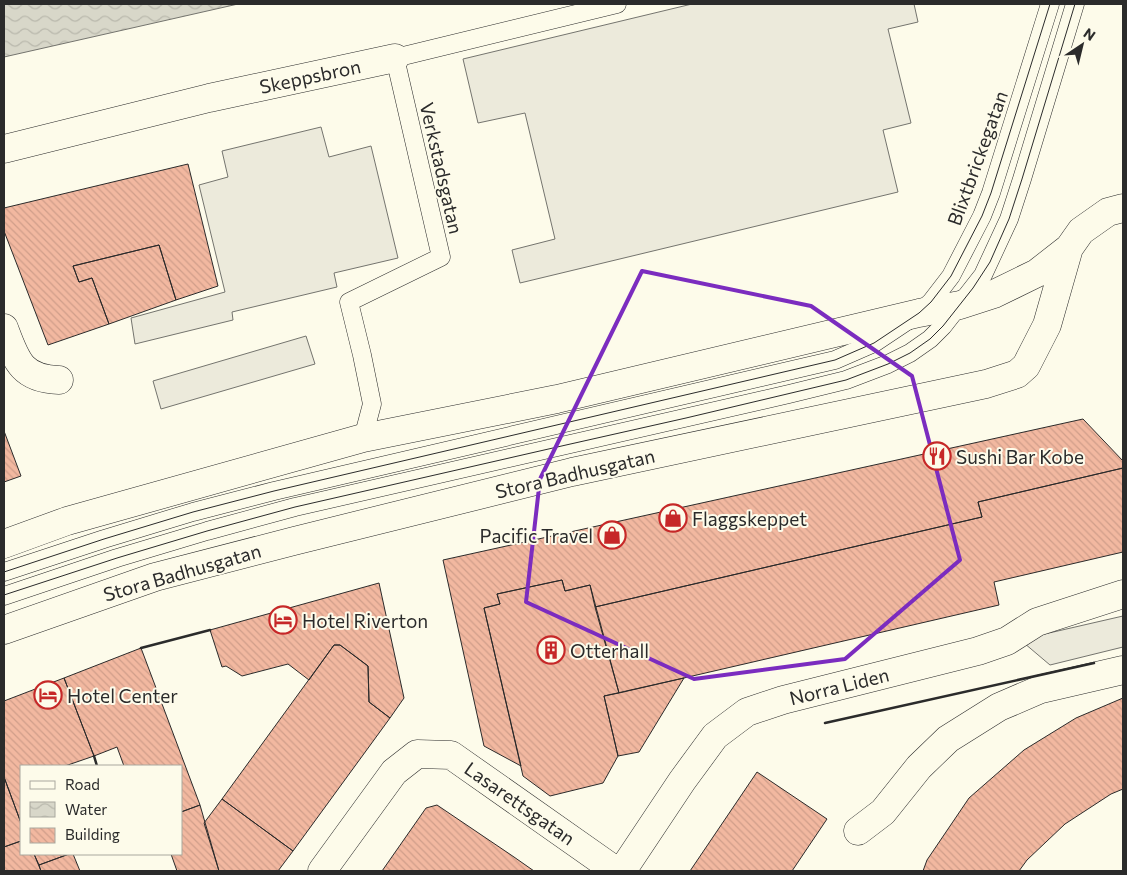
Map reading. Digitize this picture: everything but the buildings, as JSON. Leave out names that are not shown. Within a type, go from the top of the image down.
[{"type":"street","name":"Skeppsbron","points":[[4,149],[208,98],[395,58]]},
{"type":"street","name":"Stora Badhusgatan","points":[[4,544],[67,521],[363,438],[557,399],[960,305],[994,294],[1036,273],[1069,248],[1081,232],[1108,212],[1123,208]]},
{"type":"street","name":"Stora Badhusgatan","points":[[4,630],[155,577],[294,541],[572,472],[986,384],[1017,374],[1026,366],[1047,325],[1069,248]]},
{"type":"street","points":[[4,328],[15,358],[30,374],[44,380],[59,380]]},
{"type":"street","name":"Norra Liden","points":[[622,871],[682,781],[715,736],[747,712],[783,700],[978,651],[1007,641],[1037,622],[1123,594]]},
{"type":"street","points":[[858,830],[883,812],[919,767],[948,739],[999,707],[1041,689],[1123,670]]},
{"type":"street","name":"Lasarettsgatan","points":[[322,871],[394,772],[417,754],[451,755],[616,871]]},
{"type":"lane","name":"Skeppsbron","points":[[395,58],[617,4]]},
{"type":"lane","name":"Blixtbrickegatan","points":[[4,572],[131,531],[274,491],[835,360],[874,343],[919,314],[951,276],[982,216],[1005,151],[1050,4]]},
{"type":"lane","points":[[4,596],[126,555],[286,510],[846,380],[888,364],[910,352],[930,339],[983,275],[1008,219],[1022,179],[1076,4]]},
{"type":"lane","name":"Verkstadsgatan","points":[[363,438],[372,404],[349,302],[441,257],[395,58]]},
{"type":"highlighted area","points":[[642,271],[811,306],[912,376],[960,560],[845,659],[694,679],[526,602],[540,479]]},
{"type":"shaded area","points":[[692,4],[914,4],[918,22],[888,29],[911,123],[883,130],[898,192],[520,283],[512,250],[555,239],[525,113],[478,123],[463,59]]},
{"type":"shaded area","points":[[321,127],[329,157],[371,146],[398,258],[334,273],[337,287],[232,312],[233,320],[135,344],[131,318],[225,292],[199,185],[228,177],[222,151]]},
{"type":"shaded area","points":[[306,336],[315,364],[161,409],[153,381]]},
{"type":"shaded area","points":[[1123,616],[1123,647],[1050,665],[1024,643],[1036,636]]},
{"type":"water","points":[[4,4],[238,4],[4,57]]},
{"type":"tram line","points":[[4,572],[193,512],[274,491],[835,360],[874,343],[919,313],[931,302],[951,276],[982,216],[991,193],[1050,4]]},
{"type":"tram line","points":[[4,595],[117,558],[295,507],[846,380],[888,364],[910,353],[930,339],[943,326],[973,288],[990,262],[1009,219],[1075,4]]},
{"type":"wall","points":[[141,648],[210,630]]},
{"type":"wall","points":[[825,723],[1094,663]]},
{"type":"wall","points":[[94,756],[97,765]]},
{"type":"place","name":"Sushi Bar Kobe","points":[[937,456]]},
{"type":"place","name":"Flaggskeppet","points":[[673,518]]},
{"type":"place","name":"Pacific Travel","points":[[612,535]]},
{"type":"place","name":"Hotel Riverton","points":[[283,620]]},
{"type":"place","name":"Otterhall","points":[[551,650]]},
{"type":"place","name":"Hotel Center","points":[[48,695]]}]
